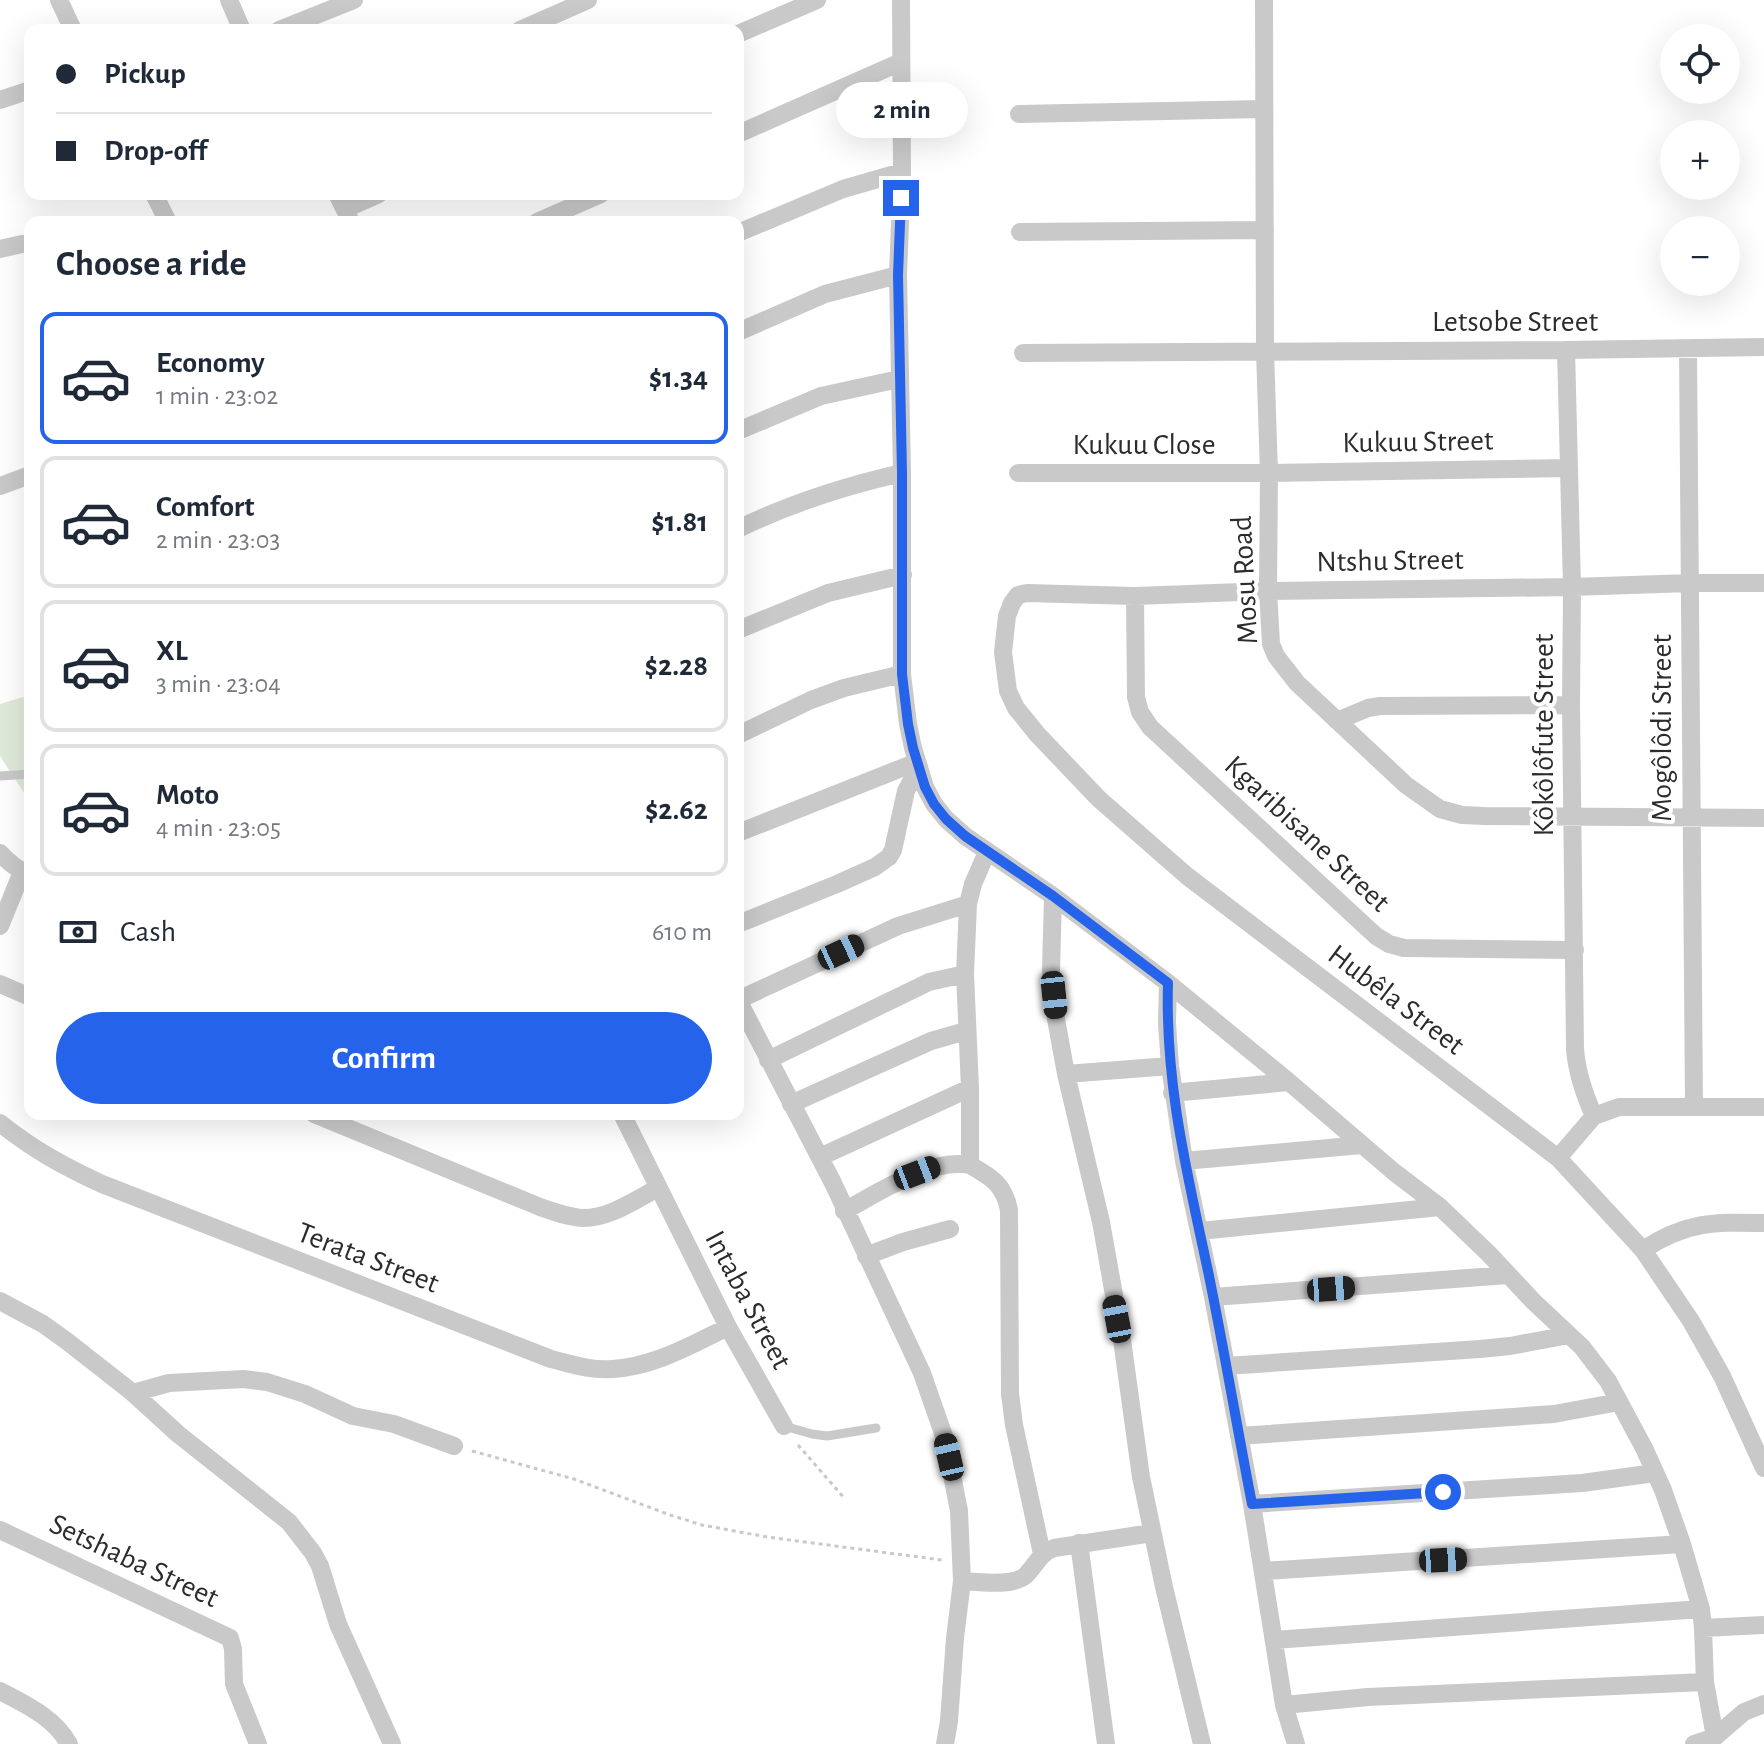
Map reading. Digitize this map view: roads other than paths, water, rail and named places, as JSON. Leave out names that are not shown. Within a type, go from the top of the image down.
[{"type":"street","points":[[59,0],[70,24]]},
{"type":"street","points":[[229,0],[239,24]]},
{"type":"street","points":[[294,24],[354,0]]},
{"type":"street","points":[[534,24],[588,0]]},
{"type":"street","points":[[744,31],[817,0]]},
{"type":"street","points":[[901,0],[902,172],[898,275],[902,674],[908,724],[918,765],[934,804],[965,836],[1053,896],[1168,983],[1440,1207],[1594,1362],[1608,1381],[1644,1448],[1682,1544],[1702,1618],[1705,1682],[1715,1737]]},
{"type":"street","name":"Mosu Road","points":[[1264,0],[1268,591],[1269,629],[1276,656],[1297,683],[1337,721],[1406,785],[1440,809],[1462,815],[1484,816],[1764,818]]},
{"type":"street","points":[[744,131],[901,62]]},
{"type":"street","points":[[0,100],[24,92]]},
{"type":"street","points":[[1019,114],[1263,109]]},
{"type":"street","points":[[744,230],[843,189],[902,172]]},
{"type":"street","points":[[344,208],[364,200]]},
{"type":"street","points":[[551,216],[587,200]]},
{"type":"street","points":[[1020,232],[1265,230]]},
{"type":"street","points":[[0,249],[24,244]]},
{"type":"street","points":[[744,329],[825,294],[898,275]]},
{"type":"street","name":"Letsobe Street","points":[[1023,353],[1764,347]]},
{"type":"street","name":"Mogôlôdi Street","points":[[1688,349],[1694,1107]]},
{"type":"street","name":"Kôkôlôfute Street","points":[[1566,350],[1572,587],[1576,1068],[1594,1116]]},
{"type":"street","points":[[744,428],[821,396],[899,379]]},
{"type":"street","name":"Kukuu Street","points":[[1269,473],[1569,468]]},
{"type":"street","points":[[744,526],[821,494],[902,473]]},
{"type":"street","name":"Kukuu Close","points":[[1018,473],[1269,473]]},
{"type":"street","points":[[0,486],[24,477]]},
{"type":"street","points":[[744,628],[828,593],[903,575]]},
{"type":"street","name":"Ntshu Street","points":[[1018,595],[1040,592],[1135,596],[1764,583]]},
{"type":"street","name":"Hubêla Street","points":[[1018,595],[1007,616],[1004,632],[1008,691],[1016,708],[1062,762],[1099,799],[1187,876],[1558,1158],[1643,1250],[1691,1321],[1722,1376],[1764,1468]]},
{"type":"street","name":"Kgaribisane Street","points":[[1135,596],[1136,697],[1140,712],[1150,727],[1369,931],[1389,944],[1404,948],[1575,950]]},
{"type":"street","points":[[744,732],[811,700],[844,688],[902,674]]},
{"type":"street","points":[[1337,721],[1380,706],[1571,705]]},
{"type":"street","points":[[744,831],[918,765]]},
{"type":"street","points":[[744,922],[837,884],[875,867],[889,857],[906,791],[918,765]]},
{"type":"street","points":[[970,1165],[965,974],[968,904],[987,852]]},
{"type":"street","points":[[0,853],[24,871]]},
{"type":"street","points":[[0,926],[24,877]]},
{"type":"street","points":[[1053,896],[1051,971],[1056,1019],[1101,1222],[1152,1533],[1202,1744]]},
{"type":"street","points":[[744,997],[898,926],[968,904]]},
{"type":"street","points":[[768,1060],[929,982],[965,974]]},
{"type":"street","points":[[1168,983],[1167,1023],[1172,1093],[1252,1504],[1284,1705],[1296,1744]]},
{"type":"street","points":[[0,984],[24,994]]},
{"type":"street","points":[[744,1012],[820,1157],[922,1373],[945,1439],[959,1511],[962,1572],[945,1744]]},
{"type":"street","points":[[791,1104],[920,1045],[966,1031]]},
{"type":"street","points":[[1066,1074],[1170,1066]]},
{"type":"street","points":[[1172,1093],[1289,1082]]},
{"type":"street","points":[[820,1157],[970,1088]]},
{"type":"street","points":[[1558,1158],[1594,1116],[1619,1107],[1764,1107]]},
{"type":"street","points":[[329,1120],[562,1215],[584,1218],[601,1215],[658,1188]]},
{"type":"street","name":"Intaba Street","points":[[625,1120],[728,1327],[784,1426]]},
{"type":"street","name":"Terata Street","points":[[0,1123],[27,1145],[61,1166],[102,1184],[551,1359],[609,1370],[636,1366],[665,1357],[728,1327]]},
{"type":"street","points":[[1184,1161],[1362,1145]]},
{"type":"street","points":[[844,1211],[917,1173],[946,1164],[970,1165],[1002,1188],[1009,1210],[1010,1394],[1042,1554]]},
{"type":"street","points":[[1200,1231],[1440,1207]]},
{"type":"street","points":[[1643,1250],[1661,1238],[1693,1226],[1764,1223]]},
{"type":"street","points":[[866,1256],[950,1229]]},
{"type":"street","points":[[1213,1297],[1508,1275]]},
{"type":"street","points":[[0,1301],[56,1333],[133,1393],[178,1434],[282,1515],[302,1537],[320,1566],[338,1624],[392,1744]]},
{"type":"street","points":[[1226,1366],[1480,1349],[1569,1335]]},
{"type":"street","points":[[133,1393],[195,1380],[267,1382],[305,1394],[353,1416],[394,1424],[454,1446]]},
{"type":"street","points":[[1239,1436],[1554,1414],[1619,1402]]},
{"type":"street","points":[[1252,1504],[1567,1484],[1655,1473]]},
{"type":"street","name":"Setshaba Street","points":[[0,1530],[230,1638],[234,1684],[258,1744]]},
{"type":"street","points":[[962,1572],[1008,1582],[1019,1580],[1042,1554],[1054,1548],[1152,1533]]},
{"type":"street","points":[[1079,1543],[1106,1744]]},
{"type":"street","points":[[1264,1571],[1682,1544]]},
{"type":"street","points":[[1274,1640],[1702,1618],[1764,1625]]},
{"type":"street","points":[[1284,1705],[1368,1697],[1705,1682]]},
{"type":"street","points":[[0,1691],[53,1723],[69,1744]]},
{"type":"street","points":[[1694,1744],[1715,1737],[1744,1712],[1764,1704]]},
{"type":"lane","points":[[0,776],[24,774]]},
{"type":"lane","points":[[784,1426],[827,1436],[876,1428]]}]
